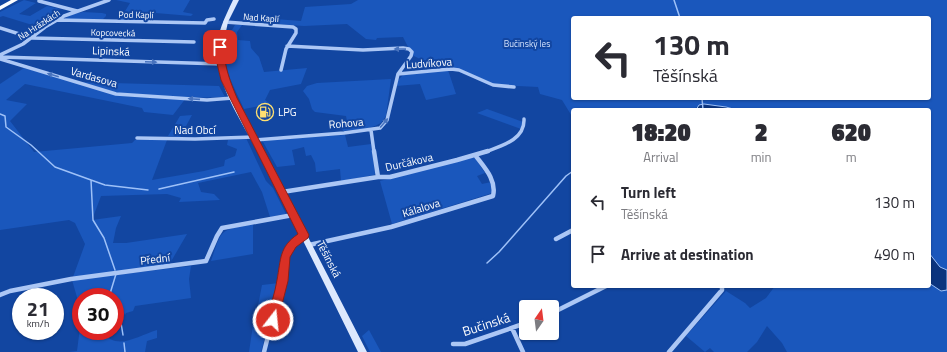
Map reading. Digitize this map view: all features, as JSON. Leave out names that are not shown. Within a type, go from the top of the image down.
[{"type":"highway","points":[[0,7],[13,0]]},
{"type":"main road","name":"Těšínská","points":[[236,0],[225,22],[220,47],[221,64],[225,80],[363,352]]},
{"type":"street","name":"Na Hrázkách","points":[[0,57],[23,44],[56,20],[109,0]]},
{"type":"street","points":[[38,1],[78,11]]},
{"type":"street","name":"Pod Kaplí","points":[[56,20],[205,23],[207,20],[214,19]]},
{"type":"street","name":"Nad Kaplí","points":[[225,22],[293,27],[296,29],[296,33],[287,46]]},
{"type":"street","name":"Kopcovecká","points":[[0,28],[32,38],[194,42]]},
{"type":"street","points":[[281,70],[287,46]]},
{"type":"street","name":"Ludvíkova","points":[[287,46],[363,50],[409,49],[412,52],[411,56],[398,74]]},
{"type":"street","name":"Lipinská","points":[[0,57],[221,64]]},
{"type":"street","name":"Vardasova","points":[[0,57],[116,94],[207,100],[233,98]]},
{"type":"street","name":"Ludvíkova","points":[[398,74],[451,69],[459,70],[493,85],[514,87]]},
{"type":"street","name":"Rohova","points":[[254,139],[371,130],[380,128],[387,120],[391,108],[398,74]]},
{"type":"street","name":"Durčákova","points":[[282,192],[378,177],[390,178],[475,155],[497,147],[518,136],[523,130],[524,119]]},
{"type":"street","points":[[371,130],[378,177]]},
{"type":"street","name":"Nad Obcí","points":[[136,138],[254,139]]},
{"type":"street","name":"Kálalova","points":[[309,245],[391,227],[493,196],[494,192],[492,181],[475,155]]},
{"type":"street","name":"Přední","points":[[0,295],[10,291],[71,279],[206,261],[210,256],[218,232],[222,228],[293,215]]},
{"type":"street","points":[[556,239],[571,231]]},
{"type":"street","points":[[264,352],[282,281],[285,257],[292,244],[304,235]]},
{"type":"street","points":[[559,310],[602,288]]},
{"type":"street","points":[[669,352],[722,290],[722,288]]},
{"type":"street","name":"Bučinská","points":[[453,344],[465,344],[519,326]]},
{"type":"street","points":[[512,328],[523,352]]},
{"type":"green space","points":[[24,0],[36,3],[19,14],[30,16],[47,6],[60,9],[54,14],[61,16],[42,28],[3,16],[0,17],[0,12]]},
{"type":"green space","points":[[116,0],[190,0],[183,12],[193,14],[191,16],[156,13],[150,21],[119,20],[127,13],[124,13],[130,3]]},
{"type":"green space","name":"Bučinský les","points":[[358,0],[947,0],[947,270],[940,267],[931,256],[931,108],[730,108],[704,104],[696,108],[571,108],[571,115],[562,100],[540,94],[538,87],[496,85],[459,69],[444,67],[420,59],[412,55],[403,37],[377,38],[376,40],[366,39],[347,24],[304,26],[260,23],[262,18],[301,21],[305,7],[351,4]]},
{"type":"green space","points":[[83,12],[102,13],[106,14],[106,16],[103,19],[64,19],[73,14]]},
{"type":"green space","points":[[235,25],[242,25],[237,32],[238,40],[250,41],[251,48],[259,57],[264,72],[307,68],[301,84],[270,90],[265,100],[270,104],[244,109],[231,80],[225,61],[224,41],[226,30],[232,30]]},
{"type":"green space","points":[[24,68],[77,82],[219,86],[225,97],[186,98],[173,115],[144,112],[142,108],[25,84],[6,100],[27,104],[10,121],[34,152],[132,143],[135,140],[167,140],[152,180],[224,166],[225,160],[235,156],[237,149],[227,145],[228,140],[246,138],[266,181],[273,188],[286,214],[270,217],[262,192],[251,172],[198,183],[201,192],[214,194],[220,200],[179,202],[181,198],[167,194],[101,196],[92,220],[121,216],[116,228],[113,243],[126,243],[187,234],[169,265],[73,277],[85,244],[75,223],[69,220],[0,230],[0,84]]},
{"type":"green space","points":[[448,70],[456,94],[426,100],[420,84],[396,86],[398,80],[403,75]]},
{"type":"green space","points":[[391,79],[386,116],[381,123],[365,129],[343,131],[341,127],[347,121],[346,116],[315,112],[312,109],[309,99],[303,91],[307,86],[317,83]]},
{"type":"green space","points":[[487,109],[523,122],[521,129],[477,113]]},
{"type":"green space","points":[[192,115],[180,137],[168,136],[180,116]]},
{"type":"green space","points":[[345,135],[348,147],[371,144],[374,175],[341,181],[340,169],[316,172],[315,163],[311,155],[306,156],[304,147],[292,150],[295,165],[277,167],[262,140]]},
{"type":"green space","points":[[472,157],[475,158],[485,173],[477,176],[482,184],[491,182],[493,192],[392,224],[380,181]]},
{"type":"green space","points":[[253,224],[253,254],[211,261],[217,243],[223,233],[234,228]]},
{"type":"green space","points":[[191,266],[189,279],[191,298],[135,306],[133,311],[126,313],[125,315],[124,288],[74,288],[72,280]]},
{"type":"green space","points":[[279,283],[270,316],[255,321],[262,285]]},
{"type":"green space","points":[[931,284],[941,291],[947,290],[947,352],[787,352],[782,343],[767,326],[757,342],[747,352],[714,352],[710,348],[705,352],[686,336],[726,291],[750,308],[766,298],[774,288],[931,288]]},
{"type":"green space","points":[[262,323],[268,326],[261,352],[249,352],[253,325]]},
{"type":"green space","points":[[157,330],[157,338],[147,341],[145,352],[69,352],[77,351],[78,340],[127,341]]},
{"type":"green space","points":[[369,330],[381,352],[370,352],[362,336]]},
{"type":"shaded area","points":[[704,104],[730,108],[697,108],[699,105]]},
{"type":"shaded area","points":[[931,256],[940,267],[947,270],[947,290],[941,291],[931,284]]},
{"type":"waterway","points":[[674,0],[679,16]]},
{"type":"waterway","points":[[702,100],[703,108]]},
{"type":"waterway","points":[[0,114],[5,116],[6,127],[31,145],[55,167],[91,180]]},
{"type":"waterway","points":[[159,189],[234,172]]},
{"type":"waterway","points":[[487,263],[499,252],[566,176],[571,172]]},
{"type":"waterway","points":[[91,180],[105,185],[148,190]]},
{"type":"waterway","points":[[91,180],[93,220],[104,238],[115,270]]},
{"type":"waterway","points":[[112,288],[116,274]]},
{"type":"waterway","points":[[124,343],[125,352]]},
{"type":"place","name":"LPG","points":[[265,112]]},
{"type":"route","points":[[220,47],[220,59],[225,80],[233,98],[304,235],[287,250],[278,303],[273,320]]}]
